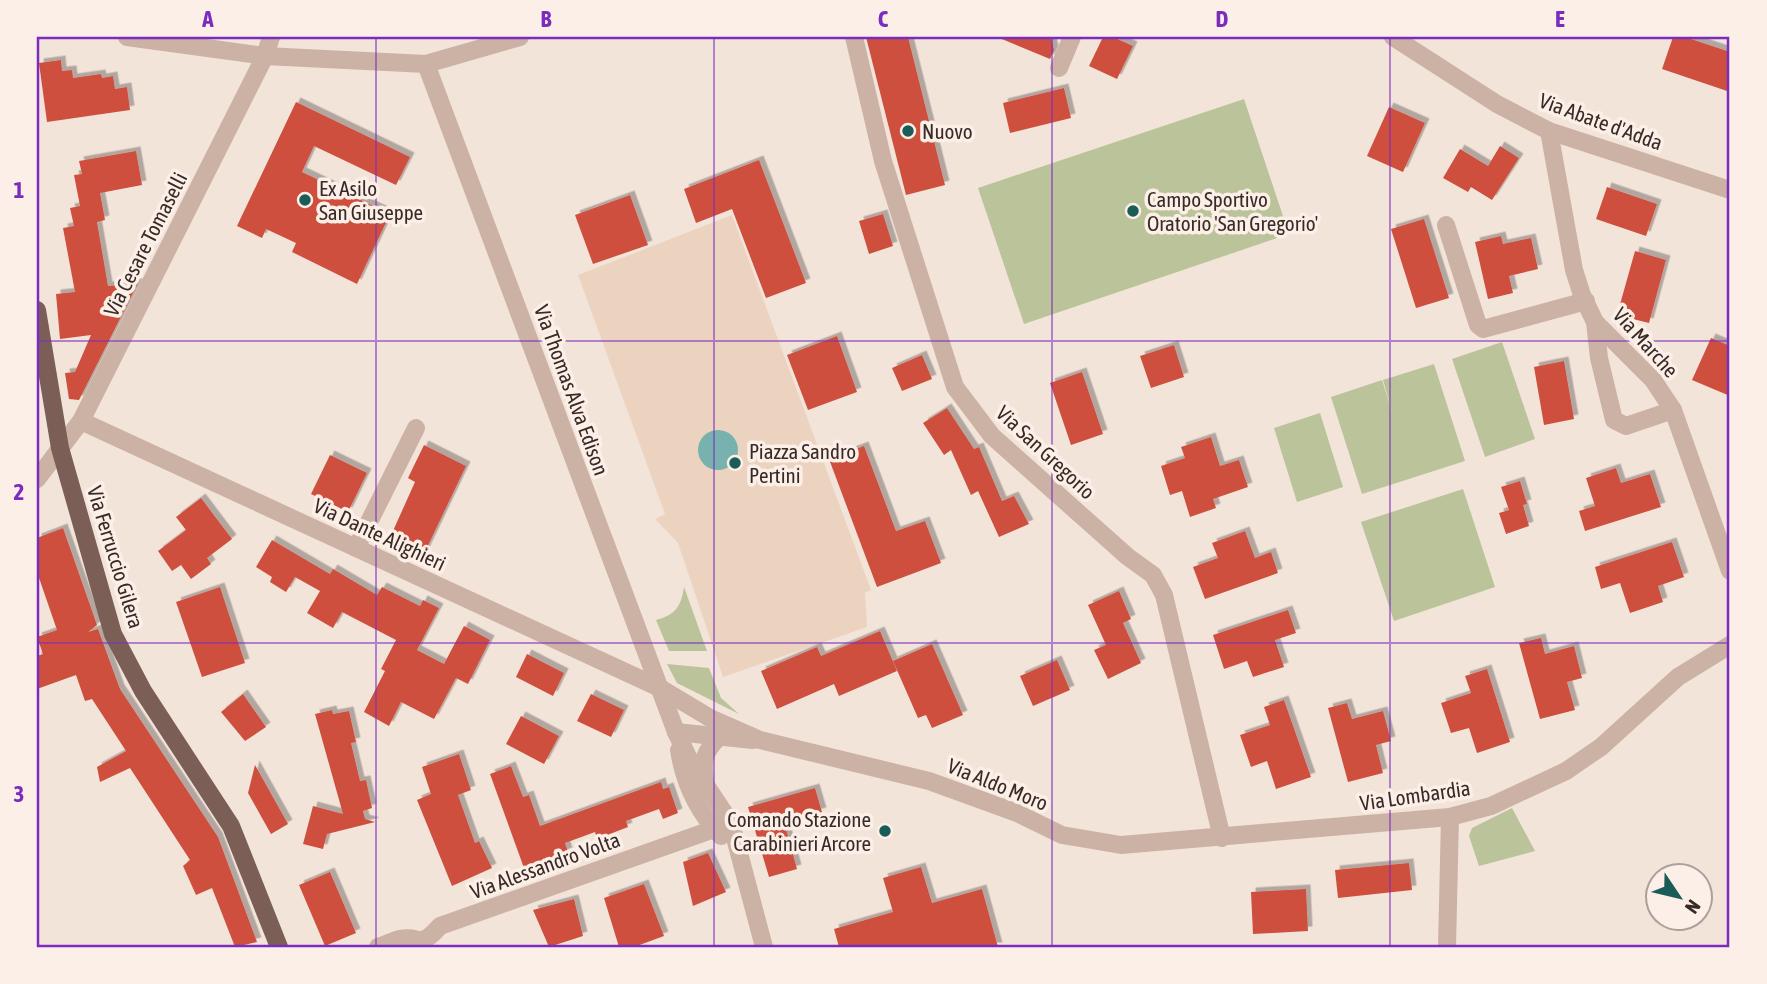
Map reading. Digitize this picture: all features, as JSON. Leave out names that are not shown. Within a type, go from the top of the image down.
[{"type":"main road","name":"Via Ferruccio Gilera","points":[[37,310],[60,448],[113,634],[142,691],[231,826],[279,947]]},
{"type":"street","points":[[127,37],[265,56],[426,64],[520,37]]},
{"type":"street","name":"Via Cesare Tomaselli","points":[[37,479],[81,421],[265,56],[271,37]]},
{"type":"street","name":"Via San Gregorio","points":[[853,37],[883,161],[955,387],[992,436],[1128,557],[1153,575],[1164,595],[1222,838]]},
{"type":"street","points":[[1059,68],[1072,37]]},
{"type":"street","name":"Via Abate d'Adda","points":[[1393,37],[1497,104],[1549,131],[1730,190]]},
{"type":"street","name":"Via Thomas Alva Edison","points":[[426,64],[676,732],[705,781],[723,826],[740,856],[764,947]]},
{"type":"street","name":"Via Marche","points":[[1549,131],[1574,270],[1586,302],[1595,322],[1653,380],[1673,410],[1730,571]]},
{"type":"street","name":"Via Marche","points":[[1446,225],[1478,325],[1483,329],[1586,302]]},
{"type":"street","points":[[1595,322],[1599,358],[1614,420],[1626,426],[1673,410]]},
{"type":"street","name":"Via Dante Alighieri","points":[[81,421],[660,688]]},
{"type":"street","points":[[356,548],[416,428]]},
{"type":"street","name":"Via Lombardia","points":[[1222,838],[1450,817],[1491,806],[1566,771],[1610,739],[1678,677],[1730,645]]},
{"type":"street","name":"Via Aldo Moro","points":[[660,688],[710,719],[760,740],[929,781],[1017,813],[1062,835],[1121,845],[1222,838]]},
{"type":"street","name":"Via Thomas Alva Edison","points":[[676,732],[682,774],[697,805],[723,826]]},
{"type":"street","name":"Via Aldo Moro","points":[[676,732],[760,740]]},
{"type":"street","points":[[705,781],[703,763],[707,749],[718,738]]},
{"type":"street","points":[[1447,947],[1450,817]]},
{"type":"street","name":"Via Alessandro Volta","points":[[378,947],[403,938],[417,942],[430,937],[440,926],[723,826]]},
{"type":"green space","name":"Campo Sportivo Oratorio 'San Gregorio'","points":[[1244,99],[1289,234],[1024,324],[978,188]]},
{"type":"green space","points":[[1502,342],[1535,439],[1485,457],[1452,359]]},
{"type":"green space","points":[[1434,364],[1465,461],[1362,494],[1331,397],[1382,380],[1393,415],[1383,380]]},
{"type":"green space","points":[[1320,413],[1343,487],[1297,502],[1274,428]]},
{"type":"green space","points":[[1463,489],[1495,587],[1394,621],[1361,522]]},
{"type":"green space","points":[[684,587],[707,651],[669,651],[656,620],[668,616],[676,609]]},
{"type":"green space","points":[[667,664],[709,668],[721,698],[739,714],[677,683]]},
{"type":"green space","points":[[1512,808],[1535,851],[1479,866],[1469,836],[1472,828]]},
{"type":"shaded area","name":"Piazza Sandro Pertini","points":[[732,215],[871,590],[865,593],[867,627],[723,677],[678,543],[655,519],[665,514],[578,275]]},
{"type":"water","points":[[718,430],[732,436],[738,450],[732,464],[718,470],[704,464],[698,450],[704,436]]},
{"type":"building","name":"Nuovo","points":[[866,37],[908,37],[945,185],[906,195]]},
{"type":"building","points":[[997,37],[1051,37],[1054,50],[1050,59]]},
{"type":"building","points":[[1103,37],[1113,37],[1133,46],[1117,79],[1089,66]]},
{"type":"building","points":[[1673,37],[1685,37],[1730,52],[1730,92],[1662,69]]},
{"type":"building","points":[[61,60],[62,71],[72,70],[73,78],[101,74],[102,78],[113,76],[115,89],[127,87],[130,110],[47,122],[39,63]]},
{"type":"building","points":[[1064,88],[1071,118],[1010,133],[1003,103]]},
{"type":"building","name":"Ex Asilo San Giuseppe","points":[[296,102],[410,157],[396,185],[314,146],[302,172],[390,214],[357,284],[292,252],[296,243],[266,229],[262,238],[237,226]]},
{"type":"building","points":[[1389,107],[1425,123],[1403,172],[1367,156]]},
{"type":"building","points":[[1500,146],[1519,158],[1492,200],[1471,187],[1468,192],[1443,178],[1460,149],[1488,166]]},
{"type":"building","points":[[136,151],[142,185],[100,193],[105,220],[97,222],[108,286],[138,283],[79,400],[69,399],[65,373],[75,372],[91,335],[60,339],[56,294],[75,292],[63,228],[74,226],[70,208],[80,206],[74,175],[82,174],[79,161]]},
{"type":"building","points":[[759,160],[806,283],[766,298],[732,209],[696,223],[684,189]]},
{"type":"building","points":[[1607,187],[1657,204],[1646,236],[1596,219]]},
{"type":"building","points":[[630,195],[648,245],[593,264],[575,215]]},
{"type":"building","points":[[883,214],[893,246],[869,254],[859,221]]},
{"type":"building","points":[[1424,219],[1449,298],[1416,308],[1391,229]]},
{"type":"building","points":[[1501,236],[1503,244],[1531,238],[1538,269],[1509,276],[1513,293],[1488,299],[1475,242]]},
{"type":"building","points":[[1635,251],[1666,260],[1649,323],[1617,315]]},
{"type":"building","points":[[837,336],[857,392],[808,410],[787,355]]},
{"type":"building","points":[[1711,338],[1730,346],[1730,396],[1692,380]]},
{"type":"building","points":[[1174,345],[1184,377],[1151,388],[1140,356]]},
{"type":"building","points":[[922,355],[932,379],[902,391],[892,368]]},
{"type":"building","points":[[1564,361],[1574,419],[1544,425],[1534,367]]},
{"type":"building","points":[[1082,372],[1103,434],[1071,445],[1050,383]]},
{"type":"building","points":[[947,408],[974,449],[979,447],[1002,501],[1014,496],[1029,524],[999,537],[978,491],[971,495],[951,450],[944,455],[923,423]]},
{"type":"building","points":[[1211,437],[1220,466],[1239,460],[1248,487],[1213,499],[1216,508],[1190,517],[1182,491],[1170,495],[1161,466],[1185,458],[1181,447]]},
{"type":"building","points":[[424,445],[466,466],[422,558],[388,542],[415,482],[408,478]]},
{"type":"building","points":[[864,446],[896,531],[925,521],[941,563],[877,587],[829,459]]},
{"type":"building","points":[[330,455],[367,473],[348,512],[311,494]]},
{"type":"building","points":[[1616,468],[1621,483],[1650,474],[1661,507],[1585,531],[1579,511],[1595,506],[1586,478]]},
{"type":"building","points":[[1520,481],[1527,504],[1523,505],[1529,526],[1506,534],[1499,513],[1509,510],[1501,487]]},
{"type":"building","points":[[201,498],[232,539],[207,558],[211,564],[191,579],[181,565],[172,571],[158,551],[186,530],[176,517]]},
{"type":"building","points":[[63,528],[97,625],[88,632],[98,629],[120,689],[218,837],[257,942],[235,947],[212,888],[196,895],[183,866],[190,860],[130,768],[100,782],[97,767],[126,751],[92,699],[85,701],[76,675],[37,689],[37,656],[43,654],[37,637],[57,630],[37,572],[37,538]]},
{"type":"building","points":[[1245,531],[1255,558],[1271,552],[1278,573],[1205,599],[1193,567],[1218,558],[1212,543]]},
{"type":"building","points":[[272,540],[330,574],[333,569],[377,595],[382,587],[420,606],[423,600],[439,608],[417,650],[444,664],[464,626],[490,640],[468,684],[456,678],[434,719],[401,702],[389,726],[364,712],[385,671],[381,669],[396,640],[342,612],[333,628],[307,613],[320,591],[295,577],[286,592],[270,582],[272,577],[256,567]]},
{"type":"building","points":[[1672,542],[1684,577],[1658,586],[1663,602],[1630,613],[1620,583],[1601,589],[1595,567]]},
{"type":"building","points":[[220,587],[245,663],[202,677],[176,602]]},
{"type":"building","points":[[1119,591],[1131,619],[1123,623],[1141,663],[1108,679],[1094,650],[1106,645],[1088,605]]},
{"type":"building","points":[[1288,610],[1296,633],[1275,640],[1284,667],[1253,677],[1247,661],[1224,669],[1213,635]]},
{"type":"building","points":[[880,631],[897,671],[839,696],[834,684],[777,709],[761,671],[817,647],[821,656]]},
{"type":"building","points":[[1541,638],[1545,654],[1574,646],[1582,678],[1567,682],[1575,710],[1540,719],[1519,643]]},
{"type":"building","points":[[932,644],[963,715],[932,728],[926,715],[918,718],[893,661]]},
{"type":"building","points":[[527,654],[564,673],[553,696],[516,677]]},
{"type":"building","points":[[1057,660],[1070,690],[1033,706],[1020,676]]},
{"type":"building","points":[[1487,669],[1510,742],[1477,753],[1469,728],[1451,733],[1441,703],[1471,693],[1465,676]]},
{"type":"building","points":[[243,694],[266,727],[245,741],[221,712]]},
{"type":"building","points":[[591,694],[624,710],[611,737],[577,721]]},
{"type":"building","points":[[1284,700],[1311,777],[1276,789],[1267,761],[1251,767],[1240,735],[1270,725],[1264,707]]},
{"type":"building","points":[[1347,703],[1352,719],[1383,711],[1391,741],[1376,745],[1383,773],[1348,782],[1328,708]]},
{"type":"building","points":[[332,710],[333,714],[349,711],[356,742],[351,743],[360,781],[366,780],[372,808],[363,811],[365,819],[375,822],[327,834],[323,849],[303,844],[313,806],[343,814],[315,714]]},
{"type":"building","points":[[521,716],[559,736],[544,764],[506,744]]},
{"type":"building","points":[[459,754],[471,790],[458,795],[475,843],[479,841],[492,868],[452,886],[417,800],[431,794],[422,767]]},
{"type":"building","points":[[255,765],[288,824],[271,834],[248,793]]},
{"type":"building","points":[[511,766],[523,797],[529,795],[540,826],[661,782],[663,789],[669,787],[678,813],[663,819],[659,809],[626,821],[628,827],[597,839],[595,832],[565,843],[568,852],[524,868],[490,774]]},
{"type":"building","points":[[815,788],[822,812],[784,822],[797,869],[769,877],[748,807]]},
{"type":"building","points":[[708,853],[726,892],[693,906],[683,862]]},
{"type":"building","points":[[1409,863],[1412,890],[1338,898],[1335,870]]},
{"type":"building","points":[[921,867],[932,903],[982,889],[998,947],[839,947],[834,929],[893,912],[883,878]]},
{"type":"building","points":[[330,872],[356,933],[325,946],[299,885]]},
{"type":"building","points":[[644,884],[664,936],[634,947],[619,947],[604,898]]},
{"type":"building","points":[[1306,889],[1308,931],[1253,934],[1251,892]]},
{"type":"building","points":[[574,899],[583,936],[549,947],[533,910]]},
{"type":"place","name":"Nuovo","points":[[908,131]]},
{"type":"place","name":"Ex Asilo San Giuseppe","points":[[305,200]]},
{"type":"place","name":"Campo Sportivo Oratorio 'San Gregorio'","points":[[1133,211]]},
{"type":"place","name":"Piazza Sandro Pertini","points":[[735,463]]},
{"type":"place","name":"Comando Stazione Carabinieri Arcore","points":[[885,831]]}]
